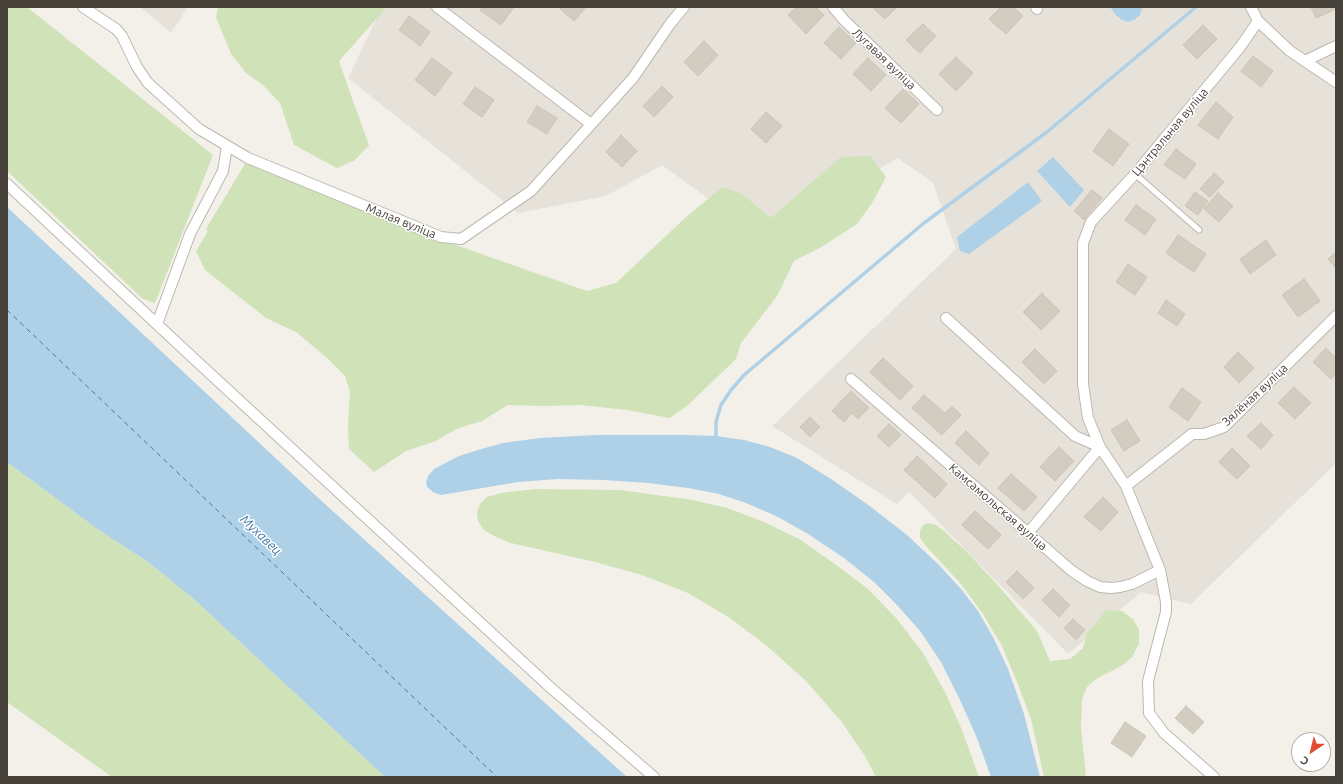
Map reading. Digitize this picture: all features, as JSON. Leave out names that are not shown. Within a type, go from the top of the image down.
[{"type":"street","name":"Малая вуліца","points":[[83,7],[116,29],[122,36],[137,67],[148,84],[199,129],[248,158],[441,238],[461,239],[531,190],[633,78],[670,24],[684,7]]},
{"type":"street","points":[[437,7],[591,124]]},
{"type":"street","name":"Лугавая вуліца","points":[[832,7],[937,110]]},
{"type":"street","points":[[1251,7],[1258,21],[1290,51],[1336,82]]},
{"type":"street","name":"Цэнтральная вуліца","points":[[1100,447],[1088,418],[1083,384],[1083,243],[1091,222],[1135,174],[1241,46],[1258,21]]},
{"type":"street","points":[[1305,61],[1336,46]]},
{"type":"street","points":[[157,324],[190,234],[223,171],[227,146]]},
{"type":"street","points":[[7,184],[190,356],[551,688],[654,777]]},
{"type":"street","name":"Зялёная вуліца","points":[[1126,486],[1192,434],[1204,434],[1224,427],[1336,316]]},
{"type":"street","points":[[946,318],[1075,436],[1100,447],[1126,486],[1160,570],[1166,602],[1166,612],[1148,681],[1149,714],[1164,733],[1214,777]]},
{"type":"street","name":"Камсамольская вуліца","points":[[851,379],[1072,571],[1087,581],[1100,587],[1120,587],[1132,584],[1160,570]]},
{"type":"street","points":[[1028,533],[1100,447]]},
{"type":"lane","points":[[1135,174],[1199,230]]},
{"type":"shaded area","points":[[140,7],[188,7],[171,33]]},
{"type":"shaded area","points":[[382,7],[1336,7],[1336,463],[1191,604],[1141,592],[1068,654],[909,492],[897,504],[772,426],[956,249],[933,183],[898,158],[761,237],[662,165],[606,196],[518,213],[348,78]]},
{"type":"green space","points":[[7,7],[27,7],[213,155],[155,303],[143,299],[7,171]]},
{"type":"green space","points":[[218,7],[387,7],[339,61],[369,145],[355,160],[337,168],[294,145],[280,103],[263,85],[246,73],[231,54],[216,17]]},
{"type":"green space","points":[[870,156],[886,177],[872,203],[857,224],[823,246],[794,261],[777,296],[741,343],[736,359],[688,405],[670,418],[627,410],[581,405],[508,405],[482,421],[456,429],[436,441],[406,451],[374,472],[349,449],[348,425],[350,392],[345,376],[327,358],[296,332],[266,318],[205,270],[196,251],[208,231],[206,229],[246,162],[404,227],[587,291],[616,283],[684,219],[722,187],[742,194],[771,218],[841,157]]},
{"type":"green space","points":[[7,462],[96,528],[148,562],[195,600],[385,777],[112,777],[7,702]]},
{"type":"green space","points":[[535,489],[620,490],[693,500],[727,508],[762,521],[799,539],[868,589],[897,619],[923,653],[945,692],[962,730],[979,777],[876,777],[865,756],[841,721],[806,681],[767,646],[730,618],[688,593],[642,575],[595,562],[511,543],[484,530],[478,521],[477,512],[480,504],[487,497],[501,493]]},
{"type":"green space","points":[[927,523],[936,525],[944,531],[967,552],[995,582],[1037,631],[1050,661],[1070,659],[1083,648],[1087,633],[1106,610],[1122,611],[1133,619],[1139,630],[1139,644],[1132,657],[1123,665],[1096,679],[1087,687],[1082,699],[1081,727],[1086,777],[1044,777],[1031,719],[1002,646],[983,614],[961,584],[920,538],[922,526]]},
{"type":"water","points":[[1110,7],[1142,8],[1140,15],[1134,20],[1128,22],[1122,20],[1116,15]]},
{"type":"water","points":[[1053,157],[1084,190],[1070,207],[1037,171]]},
{"type":"water","points":[[1028,182],[1042,201],[969,254],[960,251],[957,237]]},
{"type":"water","name":"Мухавец","points":[[7,207],[315,495],[627,777],[385,777],[195,600],[148,562],[96,528],[7,462]]},
{"type":"water","points":[[596,435],[688,435],[716,436],[744,440],[770,447],[797,458],[867,504],[907,535],[939,565],[961,589],[978,611],[993,637],[1008,669],[1024,714],[1040,777],[991,777],[977,738],[960,700],[941,662],[920,631],[874,582],[844,558],[808,534],[776,516],[746,503],[719,494],[648,483],[558,479],[518,482],[441,495],[433,492],[427,487],[426,482],[428,476],[434,469],[459,456],[478,450],[503,443],[540,438]]},
{"type":"building","points":[[483,7],[514,7],[501,25],[480,10]]},
{"type":"building","points":[[562,7],[586,7],[574,21],[560,9]]},
{"type":"building","points":[[796,7],[816,7],[824,15],[806,34],[788,15]]},
{"type":"building","points":[[872,7],[897,7],[885,19]]},
{"type":"building","points":[[1001,7],[1013,7],[1023,16],[1006,34],[989,19]]},
{"type":"building","points":[[1311,7],[1336,7],[1336,9],[1316,18]]},
{"type":"building","points":[[409,16],[430,32],[420,46],[399,30]]},
{"type":"building","points":[[923,24],[936,36],[920,53],[906,40]]},
{"type":"building","points":[[1203,25],[1217,39],[1197,59],[1183,45]]},
{"type":"building","points":[[839,27],[856,43],[841,59],[824,43]]},
{"type":"building","points":[[704,41],[718,55],[698,76],[684,62]]},
{"type":"building","points":[[1253,56],[1273,71],[1261,87],[1241,71]]},
{"type":"building","points":[[956,57],[973,73],[956,91],[939,74]]},
{"type":"building","points":[[432,58],[452,73],[435,96],[415,80]]},
{"type":"building","points":[[868,58],[886,75],[871,91],[853,74]]},
{"type":"building","points":[[662,86],[673,97],[654,117],[643,106]]},
{"type":"building","points":[[475,87],[494,100],[482,117],[463,104]]},
{"type":"building","points":[[903,89],[919,104],[901,123],[885,108]]},
{"type":"building","points":[[1216,102],[1233,117],[1218,139],[1198,125]]},
{"type":"building","points":[[537,106],[557,118],[547,134],[527,122]]},
{"type":"building","points":[[766,112],[782,126],[766,143],[751,129]]},
{"type":"building","points":[[1109,129],[1129,144],[1113,166],[1093,151]]},
{"type":"building","points":[[621,135],[637,151],[622,167],[606,152]]},
{"type":"building","points":[[1176,149],[1196,164],[1185,179],[1164,165]]},
{"type":"building","points":[[1214,173],[1224,182],[1210,197],[1200,189]]},
{"type":"building","points":[[1092,190],[1102,198],[1084,220],[1074,211]]},
{"type":"building","points":[[1195,192],[1208,201],[1198,215],[1185,206]]},
{"type":"building","points":[[1218,193],[1233,206],[1219,222],[1204,209]]},
{"type":"building","points":[[1136,205],[1156,219],[1145,235],[1125,220]]},
{"type":"building","points":[[1178,235],[1206,254],[1194,272],[1166,253]]},
{"type":"building","points":[[1266,240],[1276,255],[1250,274],[1240,259]]},
{"type":"building","points":[[1336,252],[1336,268],[1328,259]]},
{"type":"building","points":[[1128,264],[1147,277],[1135,295],[1116,282]]},
{"type":"building","points":[[1304,279],[1320,301],[1298,317],[1282,295]]},
{"type":"building","points":[[1042,293],[1060,311],[1041,330],[1023,312]]},
{"type":"building","points":[[1166,300],[1185,314],[1177,326],[1158,313]]},
{"type":"building","points":[[1326,348],[1336,358],[1336,374],[1331,379],[1313,362]]},
{"type":"building","points":[[1035,349],[1057,371],[1044,384],[1022,362]]},
{"type":"building","points":[[1238,352],[1254,368],[1239,383],[1224,367]]},
{"type":"building","points":[[883,358],[913,386],[900,400],[870,372]]},
{"type":"building","points":[[1294,387],[1311,403],[1295,419],[1278,403]]},
{"type":"building","points":[[1182,388],[1201,402],[1188,421],[1169,407]]},
{"type":"building","points":[[851,391],[869,408],[858,419],[852,413],[844,422],[832,411]]},
{"type":"building","points":[[924,395],[945,413],[952,406],[961,415],[942,435],[912,408]]},
{"type":"building","points":[[810,417],[820,427],[810,437],[800,427]]},
{"type":"building","points":[[1127,420],[1140,441],[1124,451],[1111,430]]},
{"type":"building","points":[[1261,423],[1273,435],[1261,449],[1247,436]]},
{"type":"building","points":[[889,424],[901,435],[889,447],[877,436]]},
{"type":"building","points":[[966,431],[989,453],[979,465],[955,443]]},
{"type":"building","points":[[1059,447],[1074,461],[1055,481],[1040,467]]},
{"type":"building","points":[[1232,448],[1250,466],[1237,479],[1219,462]]},
{"type":"building","points":[[917,456],[947,484],[935,498],[904,470]]},
{"type":"building","points":[[1011,474],[1037,497],[1024,511],[998,488]]},
{"type":"building","points":[[1103,497],[1118,512],[1101,531],[1084,517]]},
{"type":"building","points":[[975,511],[1001,535],[988,549],[962,525]]},
{"type":"building","points":[[1017,571],[1034,588],[1023,599],[1006,582]]},
{"type":"building","points":[[1053,589],[1070,605],[1059,617],[1042,600]]},
{"type":"building","points":[[1073,619],[1085,630],[1076,640],[1064,628]]},
{"type":"building","points":[[1186,706],[1204,722],[1193,734],[1175,718]]},
{"type":"building","points":[[1125,722],[1146,736],[1132,757],[1111,743]]},
{"type":"waterway","points":[[716,436],[716,422],[721,405],[744,375],[924,223],[1047,132],[1196,7]]},
{"type":"ferry route","points":[[7,310],[497,777]]}]
